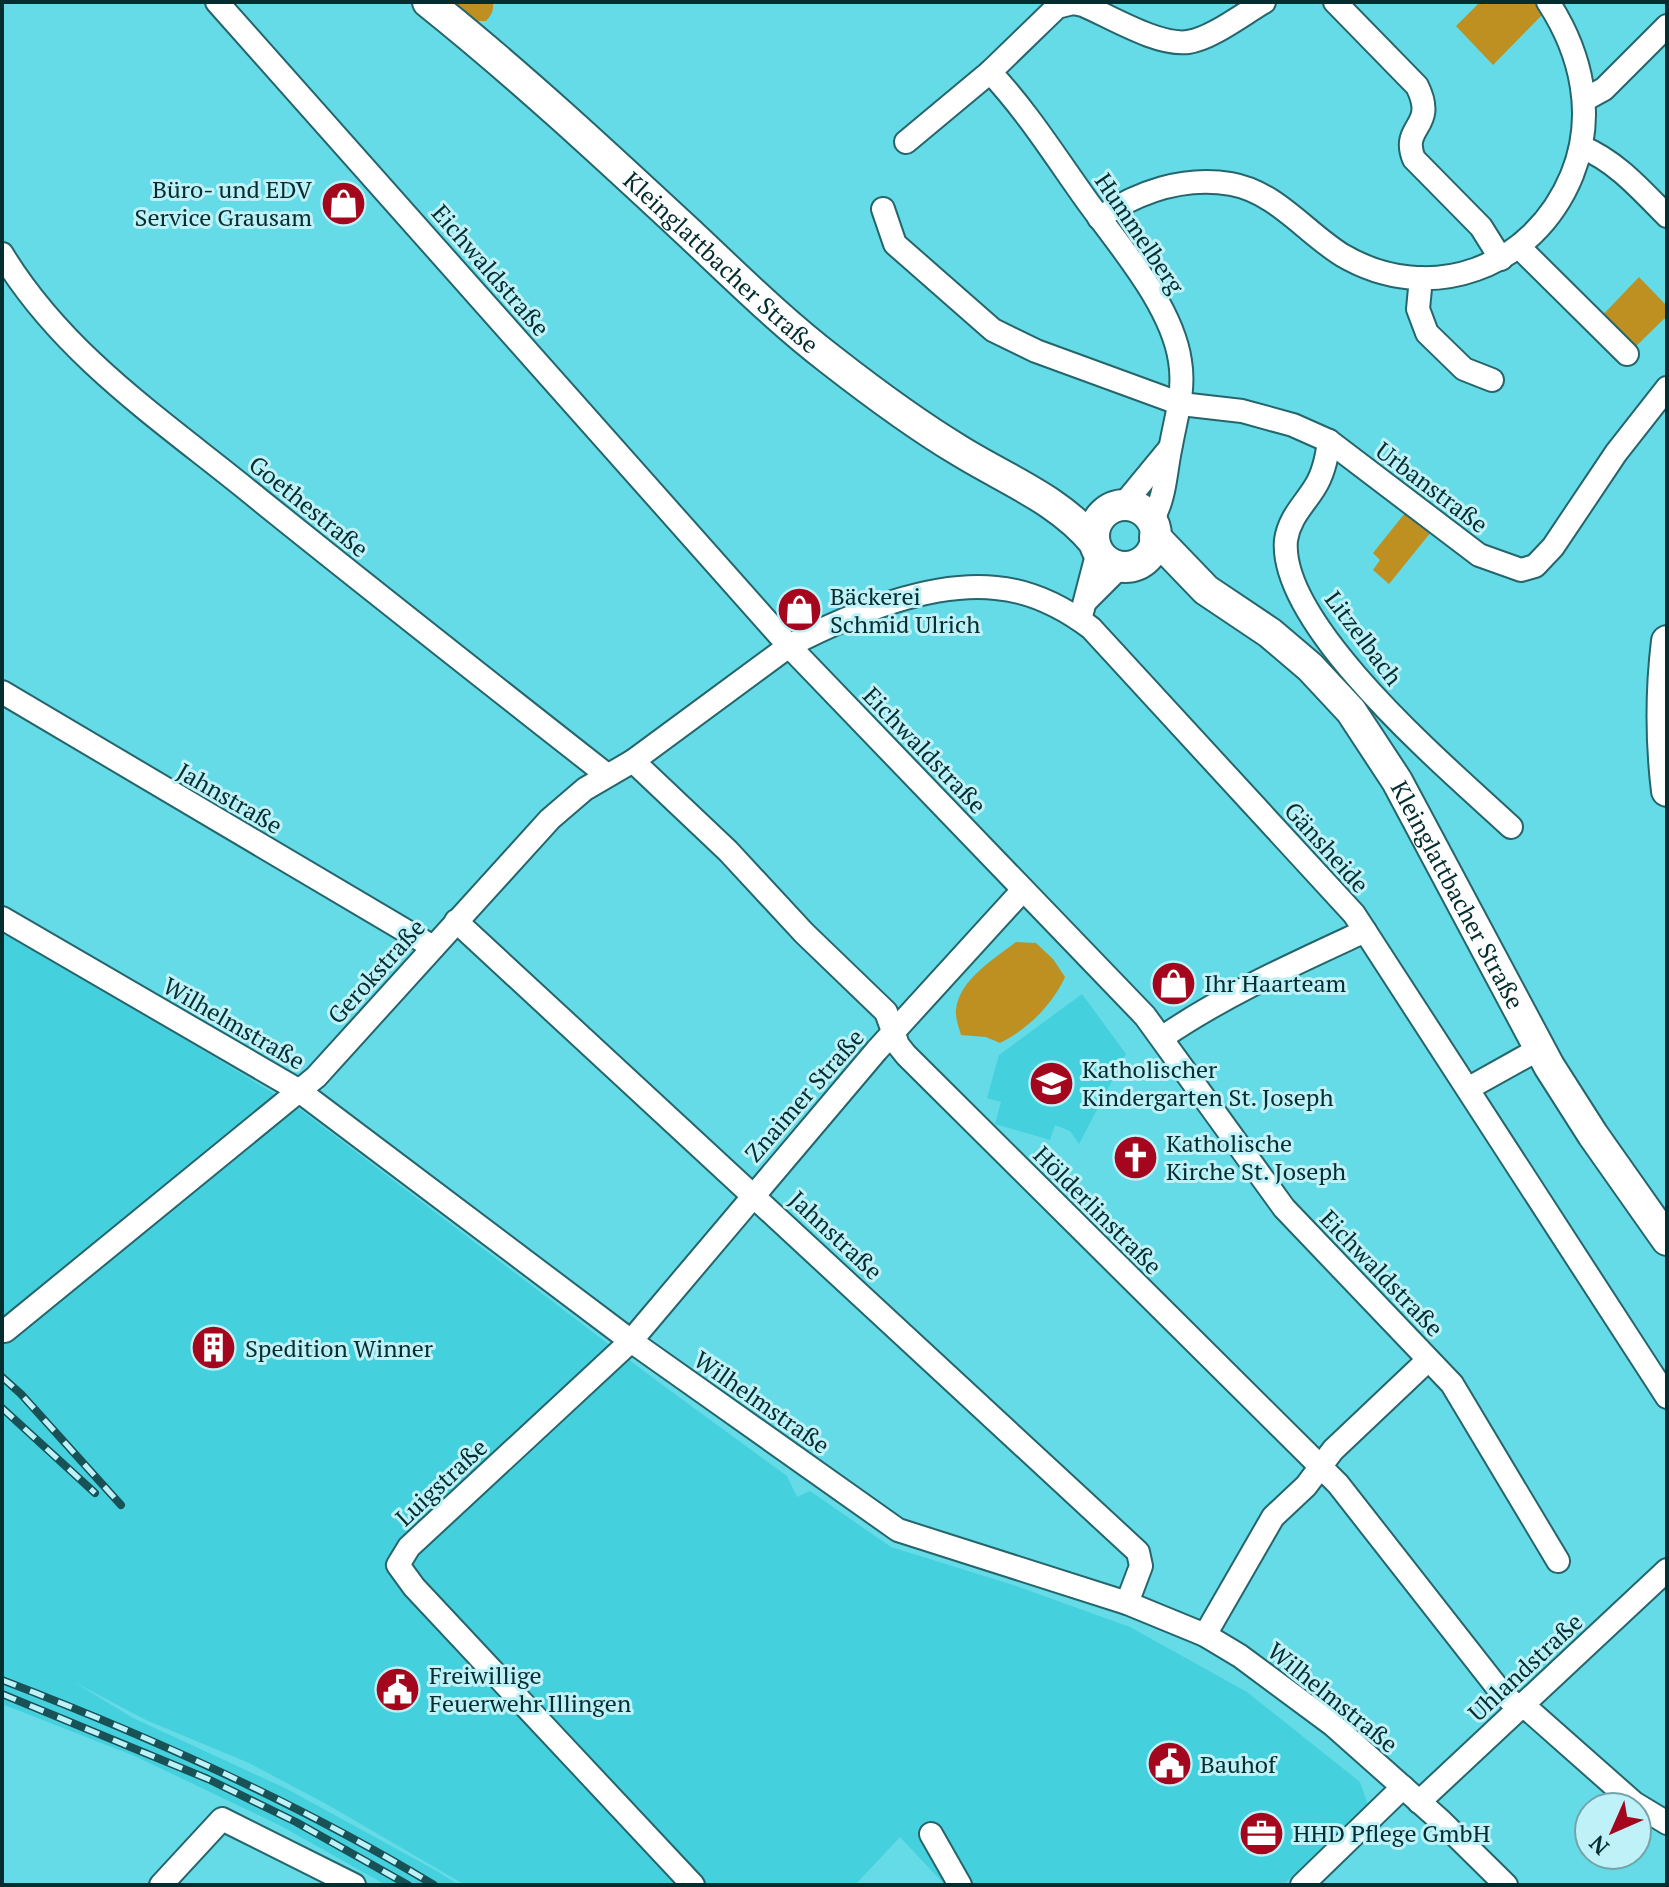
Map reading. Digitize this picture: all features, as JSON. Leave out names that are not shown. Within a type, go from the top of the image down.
[{"type":"street","name":"Eichwaldstraße","points":[[217,2],[789,646],[1163,1037],[1284,1208],[1452,1384],[1558,1561]]},
{"type":"street","name":"Kleinglattbacher Straße","points":[[428,2],[549,103],[829,359],[961,452],[1036,492],[1073,520],[1112,556],[1206,590]]},
{"type":"street","points":[[906,142],[990,72],[1057,7],[1083,5],[1162,40],[1176,43],[1205,37],[1264,2]]},
{"type":"street","points":[[1335,2],[1417,86],[1424,99],[1425,112],[1411,136],[1409,148],[1414,159],[1481,227],[1627,354]]},
{"type":"street","points":[[1099,218],[1121,204],[1177,183],[1207,181],[1234,185],[1263,196],[1363,266],[1421,278],[1482,268],[1510,253],[1538,231],[1565,192],[1582,147],[1584,100],[1579,67],[1568,38],[1548,2]]},
{"type":"street","points":[[1584,100],[1604,89],[1664,35]]},
{"type":"street","name":"Hummelberg","points":[[990,72],[1043,138],[1099,218],[1154,299],[1173,335],[1180,361],[1181,404],[1154,529]]},
{"type":"street","points":[[1582,147],[1620,169],[1667,216]]},
{"type":"street","name":"Urbanstraße","points":[[883,209],[895,244],[993,330],[1036,351],[1181,404],[1242,411],[1293,425],[1329,441],[1479,555],[1521,570],[1535,566],[1553,547],[1616,453],[1667,388]]},
{"type":"street","name":"Goethestraße","points":[[2,254],[44,315],[92,364],[402,615],[607,775]]},
{"type":"street","points":[[1421,278],[1418,309],[1427,333],[1464,369],[1492,380]]},
{"type":"street","name":"Litzelbach","points":[[1329,441],[1326,461],[1316,486],[1291,521],[1286,539],[1287,559],[1303,601],[1358,678],[1383,706],[1511,827]]},
{"type":"street","name":"Hummelberg","points":[[1119,505],[1170,447]]},
{"type":"street","name":"Kleinglattbacher Straße","points":[[1036,492],[1140,509],[1177,562],[1206,590],[1270,633],[1310,667],[1351,711],[1397,781],[1539,1049],[1593,1135],[1667,1240]]},
{"type":"street","points":[[1112,556],[1096,524],[1101,516],[1119,505]]},
{"type":"street","points":[[1112,556],[1150,553],[1154,529]]},
{"type":"street","points":[[1083,610],[1112,556]]},
{"type":"street","name":"Gänsheide","points":[[789,646],[865,612],[919,595],[981,587],[998,588],[1083,610],[1091,628],[1343,902],[1365,931],[1667,1397]]},
{"type":"street","points":[[1667,641],[1662,682],[1662,728],[1667,791]]},
{"type":"street","name":"Gerokstraße","points":[[2,1331],[316,1077],[550,819],[585,789],[633,761],[789,646]]},
{"type":"street","name":"Jahnstraße","points":[[2,692],[433,947]]},
{"type":"street","name":"Hölderlinstraße","points":[[633,761],[728,851],[804,933],[886,1012],[898,1045],[906,1055],[1338,1484],[1497,1687],[1634,1803],[1667,1823]]},
{"type":"street","name":"Znaimer Straße","points":[[631,1341],[753,1194],[1023,890]]},
{"type":"street","name":"Wilhelmstraße","points":[[2,918],[298,1090],[631,1341],[898,1530],[1127,1603],[1205,1635],[1240,1656],[1333,1725],[1506,1885]]},
{"type":"street","name":"Jahnstraße","points":[[456,921],[1138,1552],[1141,1566],[1127,1603]]},
{"type":"street","points":[[1163,1037],[1276,973],[1365,931]]},
{"type":"street","points":[[1469,1088],[1539,1049]]},
{"type":"street","name":"Luigstraße","points":[[631,1341],[409,1547],[398,1565],[410,1583],[693,1885]]},
{"type":"street","points":[[1205,1635],[1273,1517],[1306,1486],[1320,1465],[1428,1360]]},
{"type":"street","name":"Uhlandstraße","points":[[1302,1885],[1520,1706],[1667,1570]]},
{"type":"street","points":[[161,1885],[222,1819],[354,1885]]},
{"type":"street","points":[[931,1834],[960,1885]]},
{"type":"shaded area","points":[[443,2],[493,2],[493,8],[486,21],[466,21]]},
{"type":"shaded area","points":[[1480,2],[1534,2],[1542,15],[1493,65],[1456,26]]},
{"type":"shaded area","points":[[1639,277],[1667,306],[1667,316],[1630,352],[1598,320]]},
{"type":"shaded area","points":[[1405,513],[1431,532],[1389,584],[1373,570],[1380,560],[1373,553]]},
{"type":"shaded area","points":[[2,928],[301,1110],[787,1476],[797,1497],[810,1491],[891,1547],[1013,1585],[1130,1627],[1247,1692],[1360,1782],[1368,1805],[1283,1885],[945,1885],[900,1837],[855,1885],[465,1885],[249,1763],[146,1720],[74,1682],[133,1718],[287,1789],[459,1885],[386,1885],[281,1826],[137,1757],[2,1704]]},
{"type":"shaded area","points":[[1016,942],[1036,943],[1053,959],[1065,977],[1060,987],[1038,1015],[1000,1043],[986,1037],[961,1035],[956,1010],[964,989],[979,971]]},
{"type":"shaded area","name":"Katholischer Kindergarten St. Joseph","points":[[1082,994],[1126,1054],[1079,1144],[1070,1131],[1055,1125],[1050,1140],[995,1124],[1001,1102],[987,1098],[999,1055]]},
{"type":"railway","points":[[2,1377],[121,1505]]},
{"type":"railway","points":[[2,1408],[95,1493]]},
{"type":"railway","points":[[2,1680],[113,1724],[222,1773],[330,1826],[434,1885]]},
{"type":"railway","points":[[2,1694],[208,1779],[296,1822],[408,1885]]},
{"type":"place","name":"Büro- und EDV Service Grausam","points":[[343,203]]},
{"type":"place","name":"Bäckerei Schmid Ulrich","points":[[799,610]]},
{"type":"place","name":"Ihr Haarteam","points":[[1173,983]]},
{"type":"place","name":"Katholischer Kindergarten St. Joseph","points":[[1051,1083]]},
{"type":"place","name":"Katholische Kirche St. Joseph","points":[[1135,1157]]},
{"type":"place","name":"Spedition Winner","points":[[214,1348]]},
{"type":"place","name":"Freiwillige Feuerwehr Illingen","points":[[398,1689]]},
{"type":"place","name":"Bauhof","points":[[1169,1764]]},
{"type":"place","name":"HHD Pflege GmbH","points":[[1262,1833]]}]
